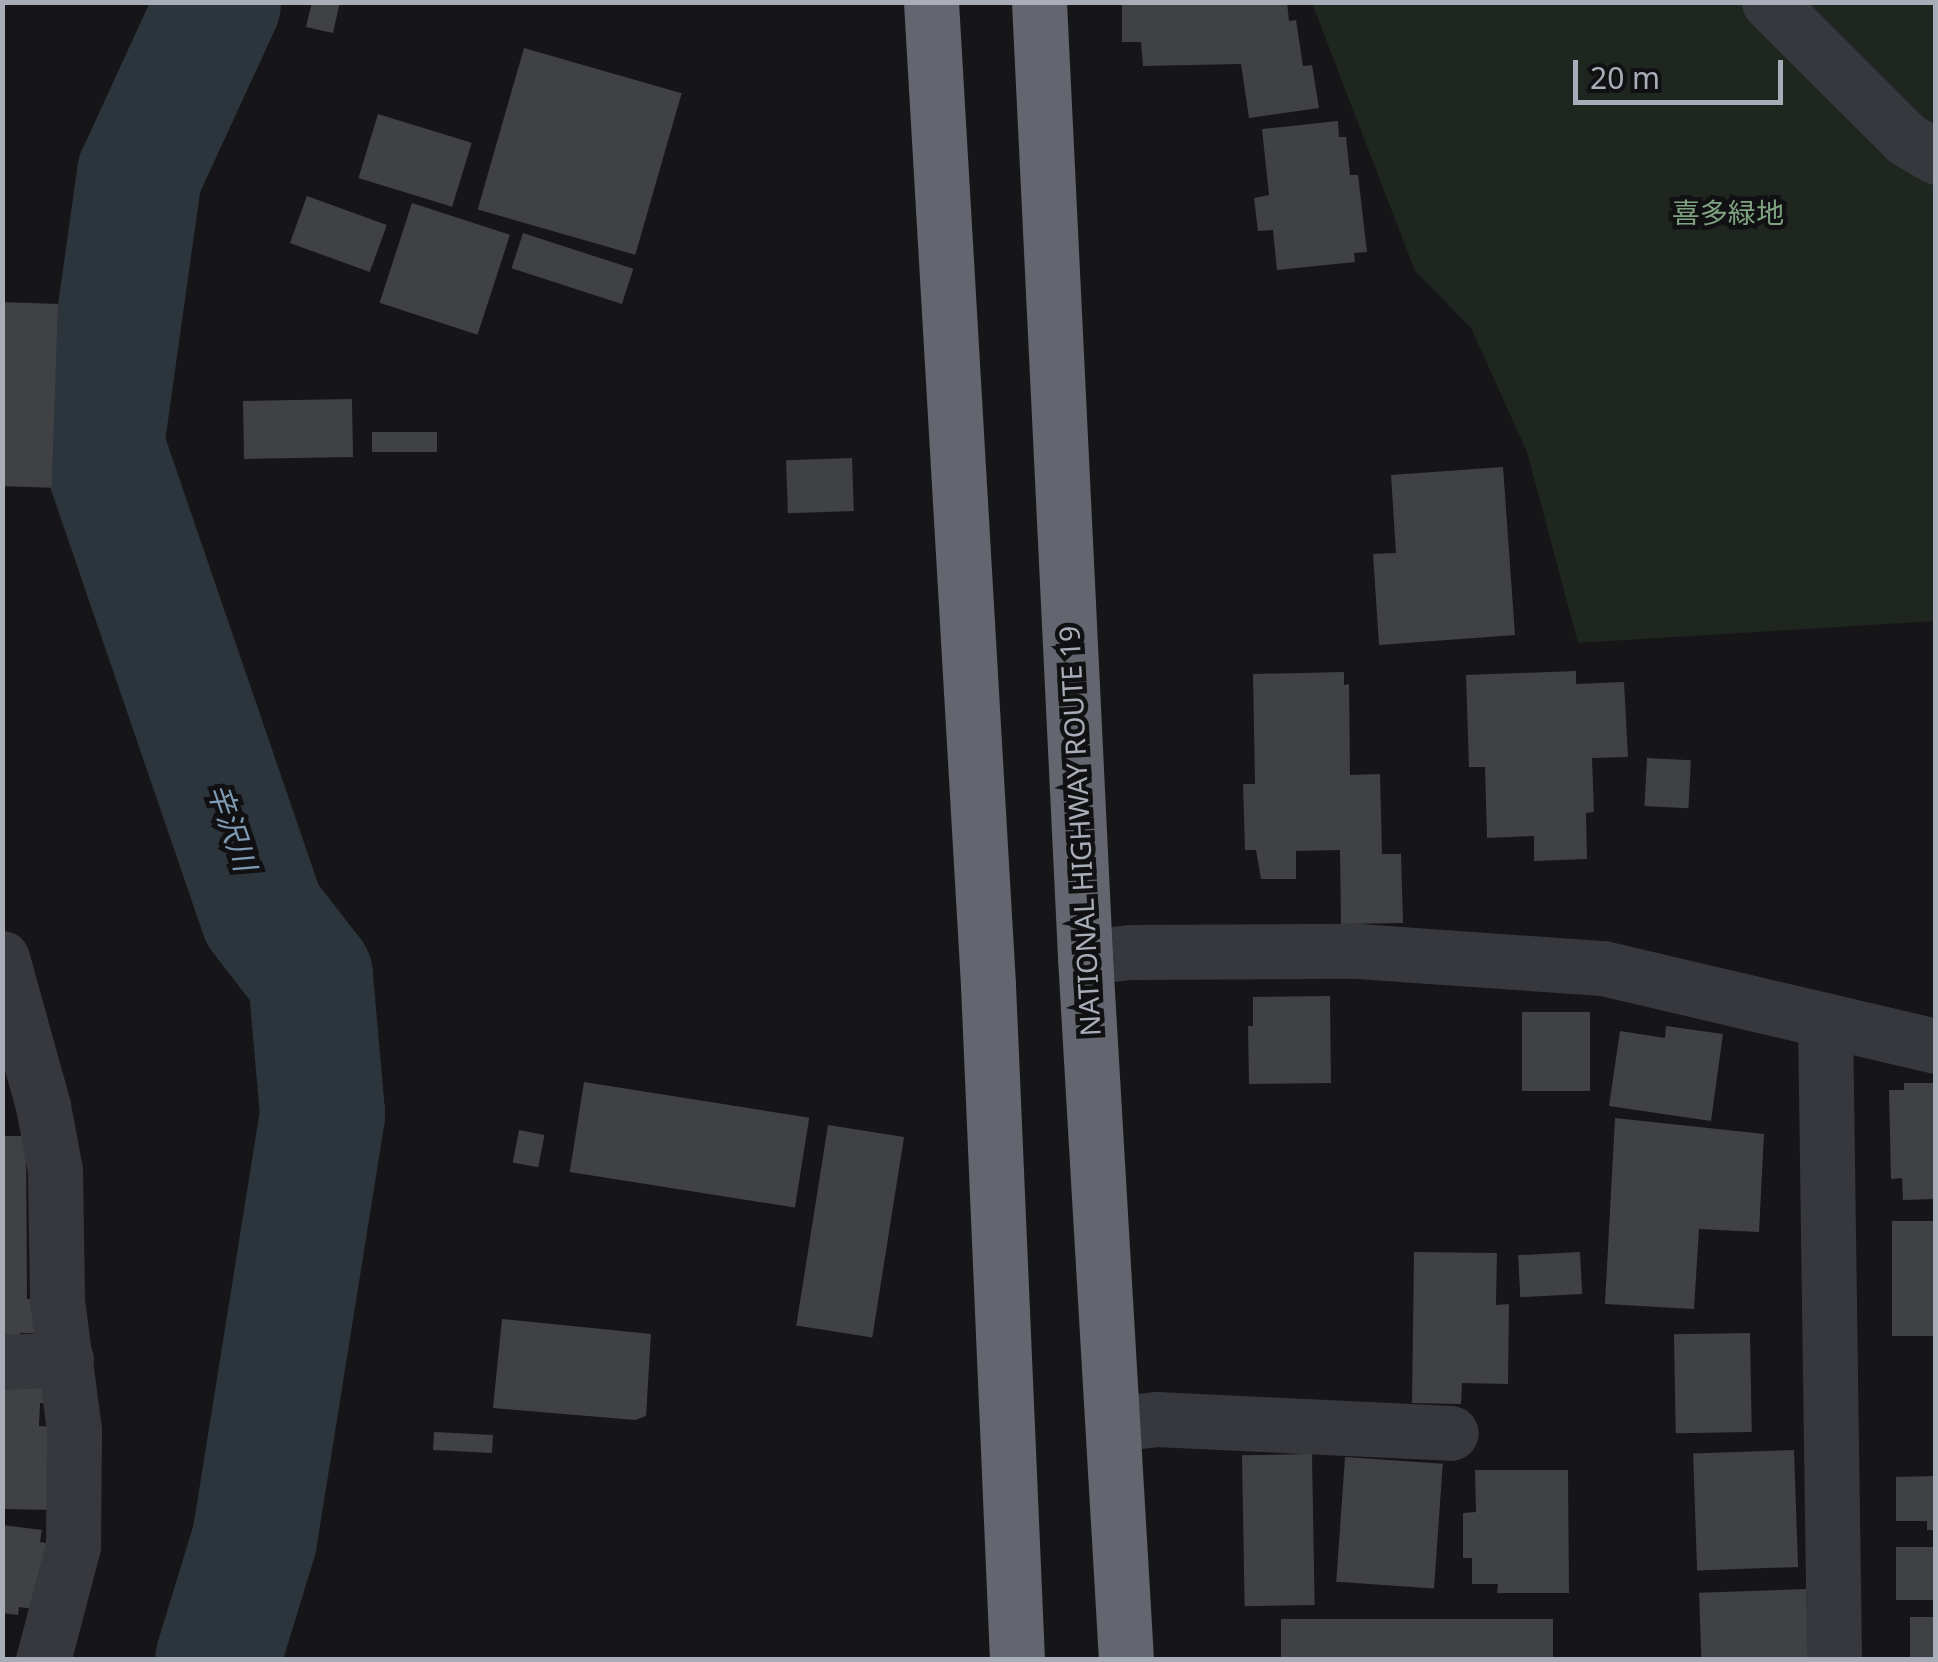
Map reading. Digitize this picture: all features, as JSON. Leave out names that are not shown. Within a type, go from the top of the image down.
[{"type":"highway","points":[[932,2],[987,965],[1017,1660]]},
{"type":"highway","name":"NATIONAL HIGHWAY ROUTE 19","points":[[1039,2],[1085,956],[1126,1660]]},
{"type":"street","points":[[1769,2],[1907,140],[1936,158]]},
{"type":"street","points":[[1085,956],[1131,952],[1358,951],[1603,968],[1936,1046]]},
{"type":"street","points":[[2,958],[43,1106],[54,1170],[57,1301],[74,1431],[73,1546],[43,1660]]},
{"type":"street","points":[[1825,1020],[1834,1660]]},
{"type":"street","points":[[2,1362],[66,1359]]},
{"type":"street","points":[[1113,1424],[1156,1419],[1451,1433]]},
{"type":"green space","name":"喜多緑地","points":[[1312,3],[1935,3],[1935,621],[1578,643],[1527,452],[1471,328],[1415,271]]},
{"type":"building","points":[[312,2],[340,2],[333,33],[306,27]]},
{"type":"building","points":[[1122,2],[1287,2],[1289,21],[1296,20],[1303,66],[1312,65],[1319,108],[1249,118],[1241,64],[1143,66],[1141,42],[1122,42]]},
{"type":"building","points":[[524,48],[682,93],[635,255],[478,209]]},
{"type":"building","points":[[378,114],[472,143],[452,207],[358,178]]},
{"type":"building","points":[[1338,121],[1339,137],[1346,137],[1350,175],[1358,175],[1367,252],[1354,253],[1355,262],[1277,270],[1273,230],[1258,231],[1254,198],[1269,195],[1262,129]]},
{"type":"building","points":[[307,196],[387,225],[370,272],[290,243]]},
{"type":"building","points":[[412,203],[510,235],[478,335],[380,303]]},
{"type":"building","points":[[523,233],[633,269],[622,304],[512,268]]},
{"type":"building","points":[[2,302],[58,304],[52,488],[2,486]]},
{"type":"building","points":[[352,399],[353,457],[244,459],[243,401]]},
{"type":"building","points":[[372,432],[437,432],[437,452],[372,452]]},
{"type":"building","points":[[852,458],[854,511],[788,513],[786,460]]},
{"type":"building","points":[[1503,467],[1515,635],[1379,645],[1373,554],[1396,553],[1391,475]]},
{"type":"building","points":[[1576,671],[1576,684],[1624,682],[1628,757],[1592,758],[1594,812],[1586,813],[1587,859],[1534,861],[1534,836],[1487,838],[1485,767],[1469,767],[1466,675]]},
{"type":"building","points":[[1344,672],[1344,685],[1349,684],[1350,775],[1380,774],[1382,854],[1401,854],[1403,923],[1341,924],[1340,850],[1296,851],[1296,879],[1261,879],[1256,850],[1245,850],[1243,784],[1255,784],[1253,674]]},
{"type":"building","points":[[1647,758],[1691,760],[1688,808],[1644,806]]},
{"type":"building","points":[[1330,996],[1331,1083],[1249,1084],[1248,1026],[1253,1026],[1253,997]]},
{"type":"building","points":[[1522,1012],[1590,1012],[1590,1091],[1522,1091]]},
{"type":"building","points":[[1666,1026],[1723,1034],[1711,1121],[1609,1106],[1620,1031],[1665,1038]]},
{"type":"building","points":[[584,1082],[809,1118],[795,1208],[570,1172]]},
{"type":"building","points":[[1904,1083],[1936,1083],[1936,1199],[1903,1200],[1902,1178],[1891,1179],[1889,1090],[1904,1090]]},
{"type":"building","points":[[1615,1118],[1764,1134],[1759,1232],[1699,1229],[1694,1309],[1605,1304]]},
{"type":"building","points":[[828,1125],[904,1137],[872,1338],[796,1326]]},
{"type":"building","points":[[519,1130],[545,1135],[538,1167],[513,1162]]},
{"type":"building","points":[[2,1136],[26,1136],[27,1299],[45,1298],[45,1333],[20,1333],[20,1342],[2,1342]]},
{"type":"building","points":[[1892,1221],[1936,1221],[1936,1336],[1892,1336]]},
{"type":"building","points":[[1414,1252],[1497,1253],[1496,1305],[1509,1304],[1508,1384],[1462,1383],[1461,1404],[1412,1403]]},
{"type":"building","points":[[1580,1252],[1582,1294],[1520,1297],[1518,1255]]},
{"type":"building","points":[[502,1319],[651,1334],[646,1416],[635,1420],[493,1408]]},
{"type":"building","points":[[1750,1333],[1752,1432],[1676,1433],[1674,1334]]},
{"type":"building","points":[[2,1383],[49,1384],[49,1403],[40,1403],[39,1426],[57,1427],[56,1510],[2,1509]]},
{"type":"building","points":[[434,1432],[493,1435],[492,1453],[433,1450]]},
{"type":"building","points":[[1794,1450],[1798,1567],[1697,1570],[1693,1454]]},
{"type":"building","points":[[1312,1454],[1315,1605],[1245,1606],[1242,1455]]},
{"type":"building","points":[[1345,1457],[1443,1464],[1434,1589],[1336,1582]]},
{"type":"building","points":[[1475,1470],[1568,1470],[1569,1593],[1497,1593],[1498,1584],[1472,1584],[1472,1558],[1463,1558],[1463,1513],[1476,1512]]},
{"type":"building","points":[[1936,1476],[1936,1530],[1927,1530],[1927,1521],[1896,1521],[1896,1477]]},
{"type":"building","points":[[2,1525],[42,1530],[40,1542],[52,1544],[34,1609],[19,1607],[18,1615],[2,1613]]},
{"type":"building","points":[[1896,1547],[1936,1547],[1936,1600],[1896,1600]]},
{"type":"building","points":[[1806,1589],[1808,1660],[1701,1660],[1699,1593]]},
{"type":"building","points":[[1910,1617],[1936,1617],[1936,1660],[1910,1660]]},
{"type":"building","points":[[1281,1619],[1553,1619],[1553,1660],[1281,1660]]},
{"type":"waterway","name":"辛沢川","points":[[217,1660],[254,1539],[322,1113],[310,976],[262,914],[101,444],[139,174],[218,2]]}]
